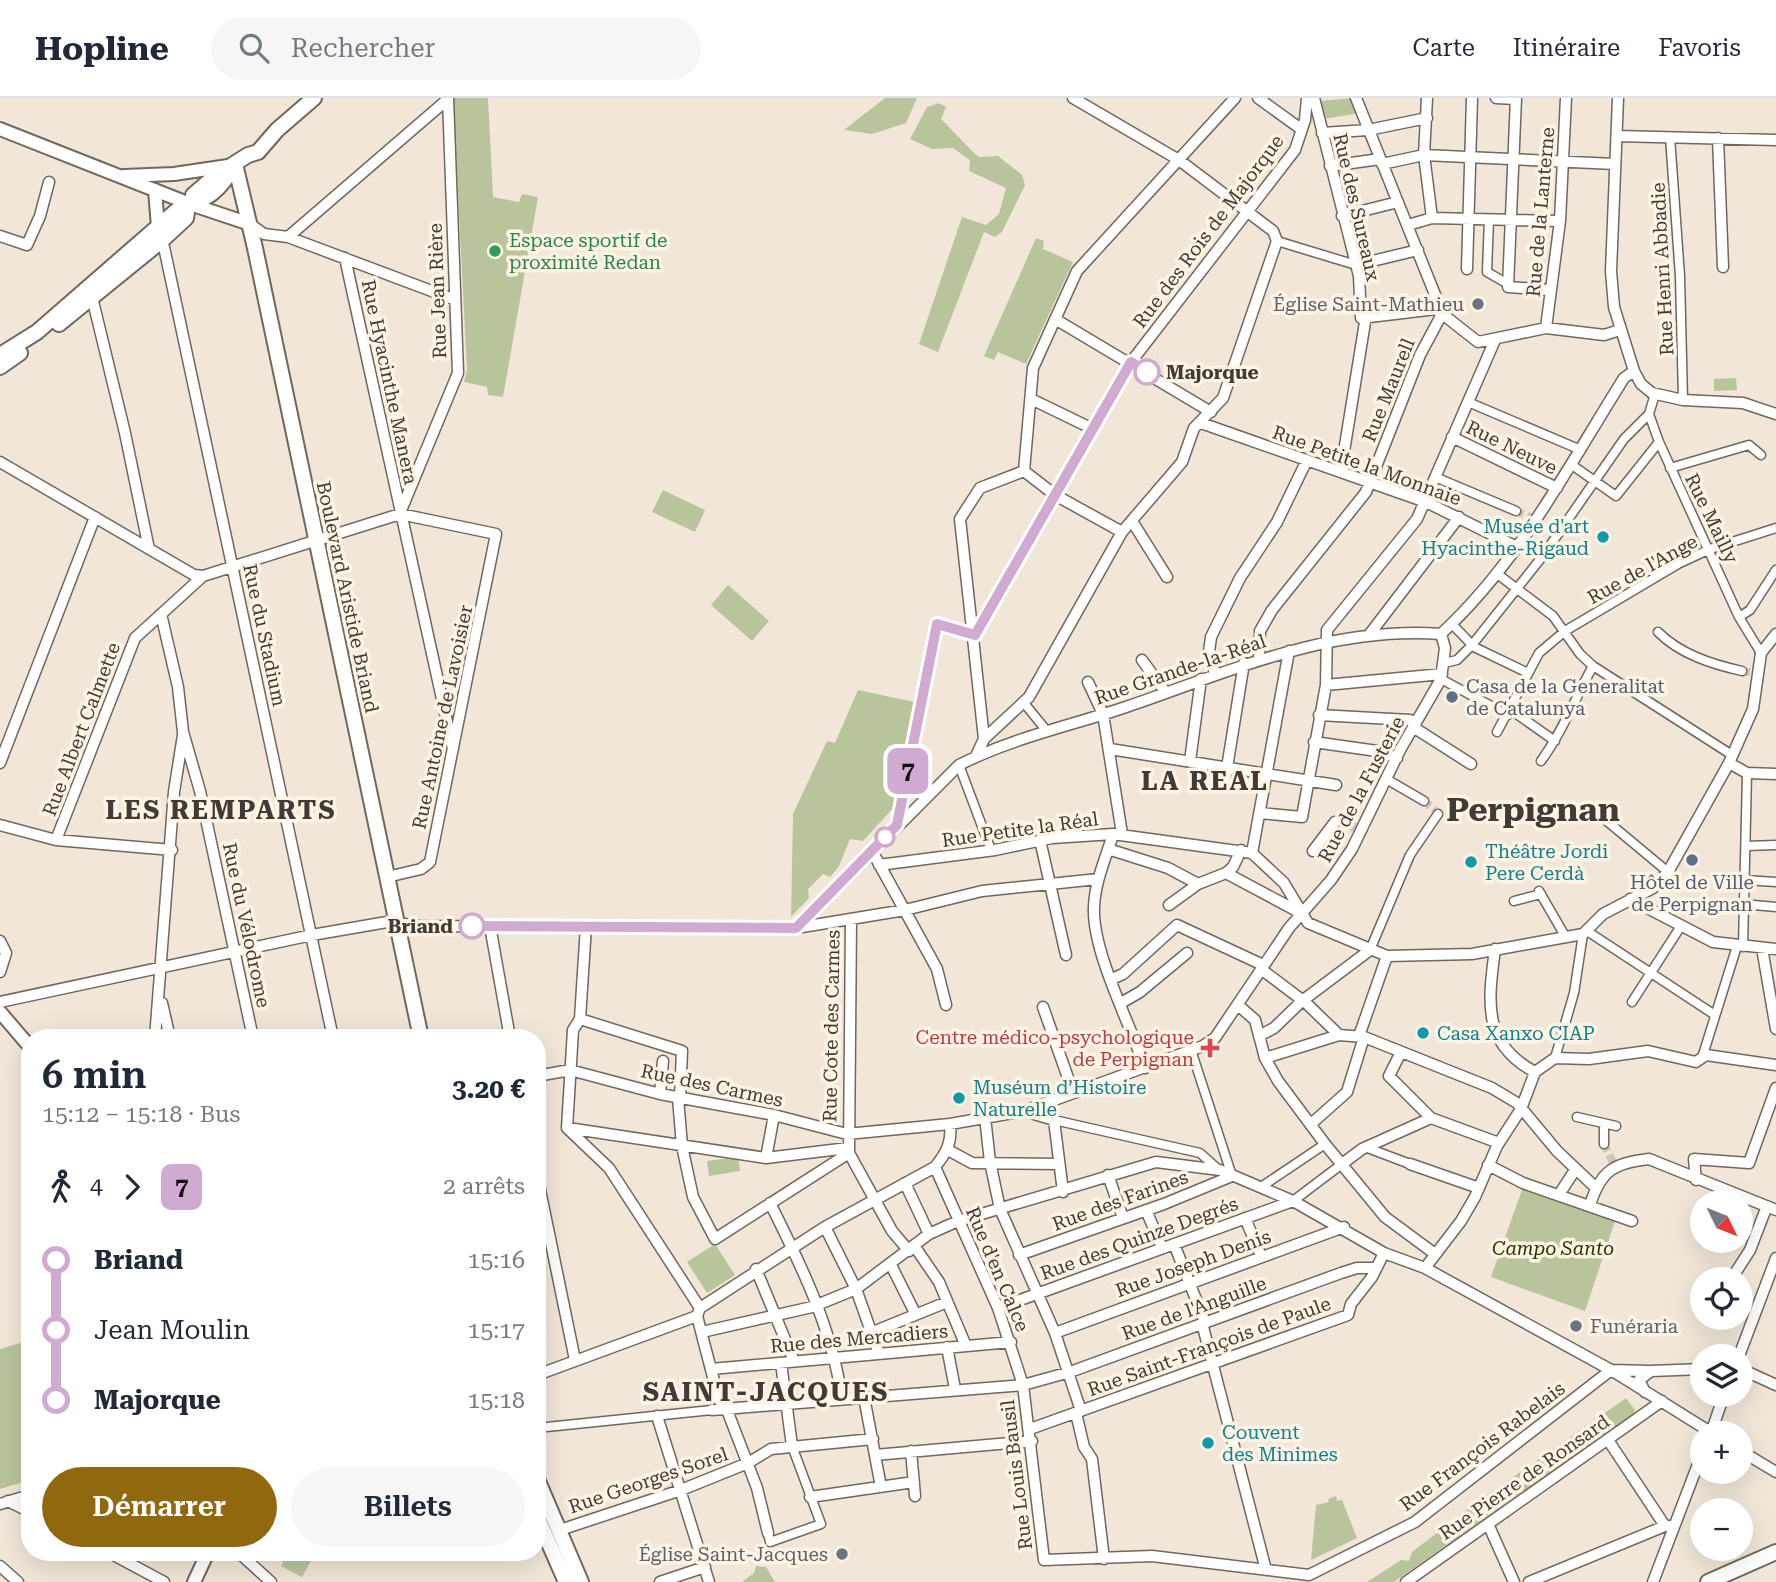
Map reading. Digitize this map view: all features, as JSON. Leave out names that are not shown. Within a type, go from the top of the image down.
[{"type":"main road","points":[[0,367],[159,234],[186,218],[193,195],[247,155],[258,152],[276,130],[314,98]]},
{"type":"main road","name":"Boulevard Aristide Briand","points":[[235,164],[250,224],[419,1029]]},
{"type":"main road","points":[[0,355],[37,332],[91,292]]},
{"type":"main road","points":[[546,1499],[581,1582]]},
{"type":"main road","points":[[546,1536],[566,1582]]},
{"type":"main road","points":[[1708,1582],[1776,1552]]},
{"type":"street","points":[[288,237],[448,98]]},
{"type":"street","name":"Rue Jean Rière","points":[[400,514],[458,373],[453,299],[448,98]]},
{"type":"street","points":[[976,756],[984,738],[1024,703],[1122,532],[1182,462],[1194,428],[1223,398],[1277,242],[1273,231],[1179,160],[1073,98]]},
{"type":"street","points":[[1024,471],[1033,368],[1077,271],[1235,98]]},
{"type":"street","points":[[1258,98],[1301,129]]},
{"type":"street","points":[[1356,98],[1443,312]]},
{"type":"street","points":[[1427,98],[1424,155],[1432,218]]},
{"type":"street","points":[[1467,269],[1468,157],[1472,98]]},
{"type":"street","points":[[1496,98],[1516,99],[1508,285]]},
{"type":"street","name":"Rue de la Lanterne","points":[[1546,328],[1560,221],[1566,98]]},
{"type":"street","points":[[1618,98],[1611,271],[1614,307],[1634,371],[1641,384],[1655,394],[1683,400],[1743,403],[1774,413]]},
{"type":"street","name":"Rue des Rois de Majorque","points":[[975,635],[1131,362],[1295,150],[1312,100]]},
{"type":"street","name":"Rue des Sureaux","points":[[1312,100],[1356,265],[1364,317],[1341,470]]},
{"type":"street","points":[[1322,134],[1368,130],[1427,118]]},
{"type":"street","points":[[0,129],[155,191],[250,224],[264,234],[288,237],[453,299]]},
{"type":"street","points":[[1617,136],[1776,140]]},
{"type":"street","name":"Rue Henri Abbadie","points":[[1670,136],[1680,276],[1683,400]]},
{"type":"street","points":[[1718,138],[1723,267]]},
{"type":"street","points":[[1330,166],[1424,155],[1615,164]]},
{"type":"street","points":[[123,176],[173,174],[235,164]]},
{"type":"street","points":[[0,236],[27,245],[40,216],[48,182]]},
{"type":"street","points":[[155,191],[159,234]]},
{"type":"street","points":[[1342,216],[1398,202]]},
{"type":"street","points":[[1408,225],[1432,218],[1560,221]]},
{"type":"street","points":[[1489,219],[1487,272],[1508,287],[1551,290]]},
{"type":"street","name":"Rue du Stadium","points":[[159,234],[164,247],[331,1029]]},
{"type":"street","points":[[1277,242],[1356,265],[1418,250]]},
{"type":"street","name":"Rue Hyacinthe Manera","points":[[345,258],[454,753]]},
{"type":"street","points":[[91,292],[125,433],[149,549]]},
{"type":"street","points":[[1364,317],[1436,309],[1478,342],[1546,328],[1604,335],[1620,330]]},
{"type":"street","name":"Rue Maurell","points":[[1259,658],[1260,631],[1272,610],[1366,492],[1420,355],[1443,312]]},
{"type":"street","points":[[1055,319],[1211,412]]},
{"type":"street","points":[[1260,814],[1302,817],[1326,685],[1327,630],[1417,519],[1495,340]]},
{"type":"street","points":[[1442,672],[1441,634],[1465,611],[1517,547],[1572,466],[1624,378],[1634,371]]},
{"type":"street","points":[[1326,685],[1442,672],[1457,660],[1517,589],[1624,439],[1649,414],[1655,394]]},
{"type":"street","points":[[1031,399],[1093,429]]},
{"type":"street","points":[[1468,402],[1581,450]]},
{"type":"street","name":"Rue Mailly","points":[[1649,414],[1658,442],[1710,549],[1739,617],[1761,653]]},
{"type":"street","name":"Rue Petite la Monnaie","points":[[1201,423],[1426,502],[1517,547]]},
{"type":"street","name":"Rue Neuve","points":[[1452,437],[1557,488]]},
{"type":"street","points":[[1572,466],[1616,496],[1658,442]]},
{"type":"street","points":[[1670,468],[1749,445],[1761,455]]},
{"type":"street","points":[[1215,674],[1209,652],[1211,637],[1240,578],[1277,522],[1307,460]]},
{"type":"street","points":[[0,462],[194,575],[203,576],[400,514]]},
{"type":"street","points":[[1024,471],[1055,495],[1122,532]]},
{"type":"street","points":[[984,738],[975,635],[960,519],[980,488],[1024,471]]},
{"type":"street","points":[[1435,477],[1516,511]]},
{"type":"street","name":"Rue Antoine de Lavoisier","points":[[387,877],[421,869],[430,862],[496,534],[400,514]]},
{"type":"street","points":[[0,762],[96,517]]},
{"type":"street","points":[[1369,635],[1459,517]]},
{"type":"street","points":[[1132,521],[1167,577]]},
{"type":"street","name":"Rue de l'Ange","points":[[1497,732],[1510,713],[1539,653],[1565,631],[1710,549],[1776,528]]},
{"type":"street","points":[[1739,617],[1750,610],[1776,570]]},
{"type":"street","points":[[1496,573],[1546,610],[1565,631],[1580,654],[1593,666],[1747,773],[1776,774]]},
{"type":"street","name":"Rue Albert Calmette","points":[[56,840],[135,638],[203,576]]},
{"type":"street","name":"Rue du Vélodrome","points":[[161,614],[178,687],[183,732],[236,951],[251,1029]]},
{"type":"street","points":[[897,825],[937,624],[975,635]]},
{"type":"street","points":[[1452,624],[1472,645],[1528,674]]},
{"type":"street","points":[[1658,632],[1670,644],[1689,653],[1742,671]]},
{"type":"street","name":"Rue Grande-la-Réal","points":[[796,928],[959,765],[976,756],[1046,730],[1166,693],[1259,658],[1369,635],[1441,634]]},
{"type":"street","points":[[1424,1268],[1461,1222],[1499,1143],[1521,1109],[1535,1073],[1555,1058],[1574,993],[1585,933],[1603,914],[1653,888],[1668,872],[1730,759],[1753,709],[1761,653],[1776,634]]},
{"type":"street","points":[[1252,853],[1289,651]]},
{"type":"street","points":[[1142,660],[1166,693]]},
{"type":"street","points":[[1224,786],[1244,663]]},
{"type":"street","points":[[1541,761],[1555,741],[1593,666]]},
{"type":"street","points":[[1442,672],[1555,741]]},
{"type":"street","name":"Rue de la Fusterie","points":[[1024,1111],[1144,1068],[1215,1038],[1300,913],[1331,880],[1388,780],[1396,758],[1442,672]]},
{"type":"street","points":[[1190,761],[1201,679]]},
{"type":"street","points":[[1088,682],[1103,714],[1110,749],[1117,834],[1108,849],[1098,879],[1094,909],[1101,950],[1144,1068]]},
{"type":"street","points":[[1024,703],[1046,730]]},
{"type":"street","points":[[1319,715],[1410,720],[1471,764]]},
{"type":"street","points":[[156,1029],[172,850],[174,792],[183,732]]},
{"type":"street","points":[[1314,741],[1377,751],[1396,758]]},
{"type":"street","points":[[1110,749],[1336,785]]},
{"type":"street","points":[[959,765],[991,850]]},
{"type":"street","points":[[1704,1057],[1714,1015],[1740,946],[1745,880],[1747,773]]},
{"type":"street","points":[[1388,780],[1424,801]]},
{"type":"street","points":[[1596,812],[1668,872]]},
{"type":"street","points":[[1259,1036],[1274,1028],[1302,1001],[1370,950],[1410,855],[1438,814]]},
{"type":"street","points":[[1313,851],[1335,822]]},
{"type":"street","points":[[0,825],[56,840],[172,850]]},
{"type":"street","name":"Rue Petite la Réal","points":[[879,865],[991,850],[1040,840],[1117,834],[1252,853],[1284,883],[1300,913]]},
{"type":"street","points":[[1040,840],[1066,954]]},
{"type":"street","points":[[1746,846],[1776,845]]},
{"type":"street","points":[[1108,849],[1168,868],[1198,884]]},
{"type":"street","points":[[872,850],[937,969],[943,1006]]},
{"type":"street","points":[[1169,905],[1198,884],[1226,873],[1241,850]]},
{"type":"street","points":[[1226,873],[1300,913],[1308,923],[1327,933],[1387,956],[1445,956],[1585,933],[1649,971],[1714,1015]]},
{"type":"street","points":[[0,1002],[312,935],[387,922],[490,926],[796,928],[905,910],[982,891],[1098,879]]},
{"type":"street","points":[[1745,880],[1776,882]]},
{"type":"street","points":[[1514,901],[1540,893],[1565,936]]},
{"type":"street","points":[[1630,899],[1713,942],[1776,949]]},
{"type":"street","points":[[1743,904],[1776,907]]},
{"type":"street","name":"Rue Cote des Carmes","points":[[849,1151],[847,1134],[853,1017],[851,919]]},
{"type":"street","points":[[1112,979],[1123,974],[1177,925],[1262,967],[1339,1035]]},
{"type":"street","points":[[490,926],[508,1029]]},
{"type":"street","points":[[586,926],[580,1019],[573,1030],[567,1128],[609,1168],[699,1312],[719,1400],[727,1410],[748,1463],[769,1537],[821,1524],[792,1446],[784,1405],[781,1363]]},
{"type":"street","points":[[1632,1002],[1649,971],[1681,926]]},
{"type":"street","points":[[0,941],[6,953],[0,972]]},
{"type":"street","points":[[1762,948],[1764,973],[1776,1029]]},
{"type":"street","points":[[1495,949],[1488,999],[1501,1046],[1520,1064],[1535,1073]]},
{"type":"street","points":[[1121,1003],[1140,992],[1187,953]]},
{"type":"street","points":[[1311,1124],[1347,1092],[1387,956]]},
{"type":"street","points":[[1764,973],[1776,975]]},
{"type":"street","points":[[159,996],[168,1029]]},
{"type":"street","points":[[1239,1006],[1255,1020],[1265,1058],[1325,1144],[1385,1217],[1435,1254]]},
{"type":"street","points":[[1043,1007],[1073,1092]]},
{"type":"street","points":[[0,1012],[21,1036]]},
{"type":"street","points":[[580,1019],[682,1052],[679,1098],[682,1146],[693,1197],[715,1239],[849,1151]]},
{"type":"street","points":[[1265,1058],[1339,1035],[1362,1037],[1401,1052],[1492,1088],[1521,1109],[1575,1170],[1595,1187]]},
{"type":"street","points":[[1191,1050],[1232,1176]]},
{"type":"street","points":[[1555,1058],[1589,1059],[1648,1051],[1696,1062],[1704,1057],[1776,1065]]},
{"type":"street","points":[[1401,1052],[1389,1076],[1431,1118],[1499,1143]]},
{"type":"street","points":[[660,1094],[663,1061]]},
{"type":"street","points":[[546,1074],[570,1070]]},
{"type":"street","name":"Rue des Carmes","points":[[570,1070],[660,1094],[774,1115],[847,1134]]},
{"type":"street","points":[[1696,1180],[1694,1159],[1749,1163],[1776,1088]]},
{"type":"street","points":[[847,1134],[950,1124],[1024,1111],[1200,1153],[1220,1170],[1293,1201],[1344,1227],[1384,1253],[1424,1268],[1611,1370],[1693,1421]]},
{"type":"street","points":[[765,1158],[774,1115]]},
{"type":"street","points":[[985,1117],[990,1162],[1000,1209],[1070,1372],[1084,1447],[1092,1459],[1104,1559]]},
{"type":"street","points":[[1577,1117],[1616,1126]]},
{"type":"street","points":[[1293,1201],[1365,1147],[1431,1118]]},
{"type":"street","points":[[1054,1120],[1063,1192]]},
{"type":"street","points":[[546,1371],[699,1312],[756,1269],[825,1227],[935,1167],[948,1150],[950,1124]]},
{"type":"street","points":[[1604,1125],[1604,1144]]},
{"type":"street","points":[[567,1128],[765,1158],[849,1151]]},
{"type":"street","points":[[1261,1187],[1325,1144]]},
{"type":"street","points":[[1365,1147],[1479,1188]]},
{"type":"street","points":[[948,1150],[972,1163],[1059,1164]]},
{"type":"street","points":[[849,1151],[874,1200],[939,1282],[966,1346]]},
{"type":"street","points":[[1590,1205],[1595,1187],[1614,1164],[1649,1159],[1665,1163],[1696,1180],[1771,1208],[1739,1267]]},
{"type":"street","points":[[702,1332],[819,1304],[856,1289],[929,1234],[958,1221],[1063,1192],[1108,1175],[1156,1162],[1220,1170]]},
{"type":"street","points":[[1488,1165],[1523,1183],[1560,1193],[1632,1221]]},
{"type":"street","name":"Rue d'en Calce","points":[[935,1167],[998,1308],[1023,1385]]},
{"type":"street","points":[[1560,1193],[1575,1170]]},
{"type":"street","points":[[1108,1175],[1123,1218]]},
{"type":"street","name":"Rue des Farines","points":[[1019,1255],[1232,1176]]},
{"type":"street","points":[[905,1183],[929,1234]]},
{"type":"street","name":"Rue des Quinze Degrés","points":[[998,1308],[1293,1201]]},
{"type":"street","points":[[770,1203],[819,1304],[836,1358],[842,1399]]},
{"type":"street","points":[[1146,1210],[1162,1248]]},
{"type":"street","points":[[1245,1218],[1261,1256]]},
{"type":"street","points":[[546,1219],[575,1360]]},
{"type":"street","points":[[825,1227],[856,1289],[879,1354]]},
{"type":"street","name":"Rue Joseph Denis","points":[[1055,1333],[1344,1227]]},
{"type":"street","points":[[1174,1244],[1204,1322],[1266,1570]]},
{"type":"street","name":"Rue Saint-François de Paule","points":[[1030,1429],[1348,1315],[1351,1304],[1384,1253]]},
{"type":"street","points":[[1744,1344],[1776,1258]]},
{"type":"street","points":[[891,1265],[915,1314]]},
{"type":"street","name":"Rue de l'Anguille","points":[[712,1410],[1023,1385],[1070,1372],[1357,1268],[1376,1268]]},
{"type":"street","points":[[756,1269],[794,1360]]},
{"type":"street","points":[[873,1332],[947,1302]]},
{"type":"street","name":"Rue des Mercadiers","points":[[711,1369],[1010,1342]]},
{"type":"street","points":[[947,1347],[955,1389]]},
{"type":"street","points":[[1611,1370],[1690,1370]]},
{"type":"street","name":"Rue François Rabelais","points":[[1044,1560],[1152,1556],[1266,1570],[1301,1578],[1415,1522],[1611,1370]]},
{"type":"street","points":[[1645,1393],[1639,1380],[1651,1371]]},
{"type":"street","points":[[1753,1374],[1776,1385]]},
{"type":"street","name":"Rue Louis Bausil","points":[[1023,1385],[1032,1441],[1044,1560]]},
{"type":"street","points":[[864,1397],[881,1487]]},
{"type":"street","name":"Rue Pierre de Ronsard","points":[[1406,1582],[1662,1401]]},
{"type":"street","points":[[546,1427],[712,1410]]},
{"type":"street","points":[[656,1416],[709,1582]]},
{"type":"street","name":"Rue Georges Sorel","points":[[560,1530],[681,1490],[748,1463],[771,1449],[873,1439]]},
{"type":"street","points":[[1608,1440],[1669,1526]]},
{"type":"street","points":[[875,1455],[1032,1441]]},
{"type":"street","points":[[911,1451],[915,1496]]},
{"type":"street","points":[[1753,1458],[1776,1472]]},
{"type":"street","points":[[1653,1582],[1669,1526],[1690,1480]]},
{"type":"street","points":[[810,1497],[914,1482]]},
{"type":"street","points":[[4,1503],[21,1498]]},
{"type":"street","points":[[4,1503],[21,1509]]},
{"type":"street","points":[[1488,1524],[1514,1582]]},
{"type":"street","points":[[1529,1582],[1669,1526]]},
{"type":"street","points":[[125,1561],[164,1582]]},
{"type":"street","points":[[194,1582],[204,1561]]},
{"type":"street","points":[[247,1561],[271,1582]]},
{"type":"street","points":[[0,1566],[18,1582]]},
{"type":"street","points":[[660,1582],[705,1567]]},
{"type":"green space","points":[[453,98],[488,98],[493,197],[519,202],[522,194],[538,197],[503,397],[488,395],[487,387],[464,382],[467,369]]},
{"type":"green space","points":[[885,98],[917,98],[906,123],[872,134],[844,130]]},
{"type":"green space","points":[[1353,98],[1355,114],[1323,119],[1320,101]]},
{"type":"green space","points":[[939,103],[946,107],[941,119],[974,153],[979,157],[998,156],[1022,175],[1025,185],[1002,232],[995,237],[984,232],[938,352],[919,344],[962,217],[986,225],[999,214],[1006,188],[969,171],[970,160],[953,148],[932,149],[910,139],[927,107]]},
{"type":"green space","points":[[1036,238],[1044,241],[1043,249],[1073,262],[1026,364],[998,352],[994,360],[984,356]]},
{"type":"green space","points":[[1736,378],[1737,390],[1714,391],[1714,379]]},
{"type":"green space","points":[[663,490],[705,510],[695,532],[652,512]]},
{"type":"green space","points":[[728,585],[769,621],[752,641],[711,605]]},
{"type":"green space","points":[[858,690],[914,702],[893,808],[863,841],[850,839],[839,866],[830,877],[823,874],[808,889],[809,898],[791,917],[793,814],[827,741],[835,743]]},
{"type":"green space","points":[[738,1157],[740,1171],[709,1176],[707,1161]]},
{"type":"green space","name":"Campo Santo","points":[[1523,1187],[1616,1218],[1585,1311],[1491,1277]]},
{"type":"green space","points":[[715,1244],[735,1275],[707,1293],[687,1262]]},
{"type":"green space","points":[[21,1343],[21,1483],[0,1489],[0,1349]]},
{"type":"green space","points":[[1626,1398],[1635,1410],[1633,1414],[1394,1582],[1367,1582],[1401,1560],[1409,1561],[1412,1552],[1468,1509],[1477,1513],[1479,1508],[1476,1503]]},
{"type":"green space","points":[[1336,1496],[1337,1501],[1342,1500],[1357,1538],[1311,1560],[1316,1505],[1329,1502],[1328,1499]]},
{"type":"green space","points":[[284,1561],[311,1561],[302,1577],[281,1566]]},
{"type":"green space","points":[[756,1566],[766,1567],[775,1582],[742,1582],[754,1573]]},
{"type":"tunnel","points":[[1516,511],[1532,518]]},
{"type":"tunnel","points":[[1742,671],[1753,673]]},
{"type":"tunnel","points":[[1424,801],[1435,810]]},
{"type":"tunnel","points":[[1335,822],[1338,819],[1356,828]]},
{"type":"tunnel","points":[[1604,1144],[1613,1162]]},
{"type":"bus line","name":"7","points":[[472,926],[796,928],[897,825],[937,624],[975,635],[1131,362],[1147,372]]},
{"type":"place","name":"Espace sportif de proximité Redan","points":[[495,251]]},
{"type":"place","name":"Église Saint-Mathieu","points":[[1478,304]]},
{"type":"place","name":"Majorque","points":[[1147,372]]},
{"type":"place","name":"Musée d'art Hyacinthe-Rigaud","points":[[1603,537]]},
{"type":"place","name":"Casa de la Generalitat de Catalunya","points":[[1452,697]]},
{"type":"place","name":"Hôtel de Ville de Perpignan","points":[[1692,860]]},
{"type":"place","name":"Théâtre Jordi Pere Cerdà","points":[[1471,862]]},
{"type":"place","name":"Briand","points":[[472,926]]},
{"type":"place","name":"Casa Xanxo CIAP","points":[[1423,1033]]},
{"type":"place","name":"Centre médico-psychologique de Perpignan","points":[[1210,1048]]},
{"type":"place","name":"Muséum d’Histoire Naturelle","points":[[959,1098]]},
{"type":"place","name":"Funéraria","points":[[1576,1326]]},
{"type":"place","name":"Couvent des Minimes","points":[[1208,1443]]},
{"type":"place","name":"Église Saint-Jacques","points":[[842,1554]]},
{"type":"district","name":"LA REAL","points":[[1205,781]]},
{"type":"district","name":"Perpignan","points":[[1533,809]]},
{"type":"district","name":"LES REMPARTS","points":[[221,810]]},
{"type":"district","name":"SAINT-JACQUES","points":[[766,1392]]}]
